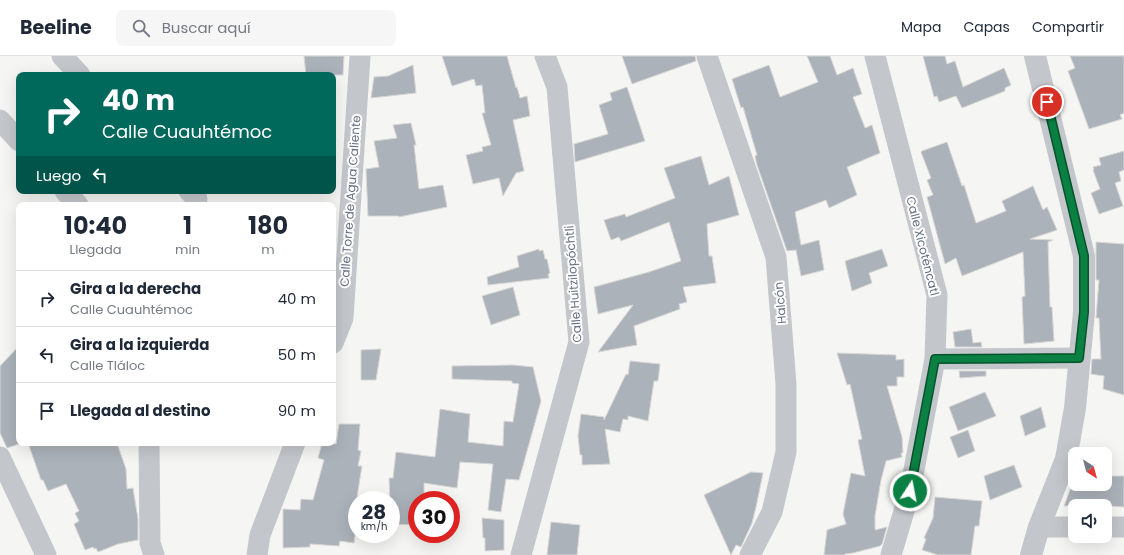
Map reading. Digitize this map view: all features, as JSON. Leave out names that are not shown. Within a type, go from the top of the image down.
[{"type":"street","points":[[62,56],[77,72]]},
{"type":"street","name":"Calle Torre de Agua Caliente","points":[[336,336],[343,318],[360,56]]},
{"type":"street","name":"Calle Huitzilopóchtli","points":[[521,555],[579,342],[557,87],[545,56]]},
{"type":"street","name":"Halcón","points":[[707,56],[776,257],[786,384],[786,452],[772,512],[750,555]]},
{"type":"street","name":"Calle Xicoténcatl","points":[[876,56],[936,295],[935,359],[910,491],[891,555]]},
{"type":"street","points":[[1031,555],[1039,527],[1066,459],[1075,408],[1084,312],[1084,256],[1036,56]]},
{"type":"street","points":[[0,120],[16,138]]},
{"type":"street","points":[[68,194],[75,202]]},
{"type":"street","points":[[935,359],[1079,358]]},
{"type":"street","points":[[149,446],[150,543],[154,555]]},
{"type":"street","points":[[257,555],[260,535],[294,446]]},
{"type":"street","points":[[0,457],[46,555]]},
{"type":"street","points":[[1039,527],[1068,527]]},
{"type":"street","points":[[1112,527],[1124,528]]},
{"type":"building","points":[[304,56],[344,56],[343,75],[336,75],[336,72],[306,72]]},
{"type":"building","points":[[442,56],[507,56],[520,98],[527,96],[530,116],[513,120],[524,171],[516,173],[503,196],[499,178],[473,184],[466,155],[483,151],[482,147],[491,145],[482,113],[485,113],[482,85],[476,86],[474,79],[452,86]]},
{"type":"building","points":[[622,56],[695,56],[696,61],[632,84]]},
{"type":"building","points":[[807,56],[830,56],[837,75],[853,68],[862,94],[853,97],[865,128],[872,125],[880,153],[847,167],[857,195],[829,208],[826,200],[795,212],[801,245],[819,240],[824,270],[801,276],[796,250],[787,251],[757,165],[755,156],[757,155],[743,107],[741,108],[732,79],[769,65],[780,97],[818,82]]},
{"type":"building","points":[[923,56],[945,56],[947,64],[955,61],[963,87],[1004,68],[1011,85],[1005,88],[1005,91],[962,108],[956,96],[939,102],[937,96],[934,97]]},
{"type":"building","points":[[1070,56],[1124,56],[1124,113],[1120,115],[1122,119],[1089,129],[1068,71],[1075,68]]},
{"type":"building","points":[[413,65],[416,93],[371,98],[374,77],[388,76]]},
{"type":"building","points":[[627,87],[645,141],[575,162],[574,144],[608,134],[599,105],[612,100],[610,93]]},
{"type":"building","points":[[411,123],[416,145],[414,145],[419,189],[443,185],[447,207],[399,217],[368,216],[366,169],[379,167],[374,141],[397,138],[393,125]]},
{"type":"building","points":[[947,142],[962,186],[964,185],[976,223],[1006,211],[1002,201],[1033,186],[1043,210],[1047,207],[1057,230],[1030,239],[1053,240],[1048,242],[1050,307],[1052,307],[1054,341],[1024,344],[1022,297],[1025,296],[1023,252],[962,276],[956,258],[945,264],[927,197],[933,195],[927,180],[931,178],[921,152]]},
{"type":"building","points":[[1124,151],[1124,170],[1119,172],[1121,181],[1115,183],[1123,206],[1099,214],[1091,193],[1100,189],[1093,167],[1101,165],[1099,158]]},
{"type":"building","points":[[701,156],[709,185],[729,176],[739,215],[707,224],[709,256],[712,256],[716,283],[683,287],[687,302],[679,304],[680,309],[634,326],[637,345],[598,352],[633,305],[598,314],[594,287],[649,272],[681,261],[669,222],[621,241],[619,237],[611,240],[604,220],[625,214],[626,217],[675,198],[664,168]]},
{"type":"building","points":[[1096,242],[1124,244],[1124,395],[1103,389],[1104,376],[1091,374],[1092,359],[1101,359],[1099,318],[1096,318],[1099,280],[1096,280]]},
{"type":"building","points":[[539,249],[539,251],[543,250],[545,259],[547,259],[550,273],[548,274],[549,278],[488,285],[487,277],[519,267],[517,256]]},
{"type":"building","points":[[882,249],[888,266],[869,273],[872,283],[852,291],[845,261]]},
{"type":"building","points":[[513,287],[520,315],[491,325],[482,296]]},
{"type":"building","points":[[971,329],[973,343],[981,342],[982,347],[955,347],[953,332]]},
{"type":"building","points":[[16,349],[16,445],[7,448],[0,433],[0,366]]},
{"type":"building","points":[[381,349],[376,380],[361,380],[361,350]]},
{"type":"building","points":[[837,353],[896,355],[896,360],[904,359],[904,377],[897,377],[897,386],[887,386],[902,437],[903,453],[901,453],[902,457],[886,461],[881,480],[875,516],[875,530],[887,527],[882,544],[880,546],[845,555],[824,555],[827,530],[846,524],[843,514],[851,473],[865,476],[858,440],[862,439],[850,384],[847,385]]},
{"type":"building","points":[[630,361],[660,364],[658,381],[654,381],[648,421],[628,416],[628,420],[623,419],[620,432],[605,429],[610,464],[582,465],[582,455],[580,455],[578,436],[581,414],[604,417],[604,420],[626,374],[628,375]]},
{"type":"building","points":[[513,365],[533,367],[541,401],[519,480],[506,479],[501,512],[488,510],[493,464],[460,462],[457,488],[424,483],[424,491],[408,491],[408,525],[400,524],[400,491],[390,491],[389,478],[393,478],[396,452],[435,457],[440,409],[470,414],[468,442],[503,446],[504,421],[513,422],[519,384],[512,383],[512,381],[452,379],[452,366]]},
{"type":"building","points":[[959,371],[986,371],[986,376],[960,378]]},
{"type":"building","points":[[985,392],[996,416],[958,431],[949,407]]},
{"type":"building","points":[[1041,407],[1046,427],[1025,436],[1020,416]]},
{"type":"building","points":[[339,424],[360,424],[358,450],[361,451],[358,466],[362,466],[358,491],[348,491],[348,542],[340,541],[339,546],[310,544],[310,547],[283,548],[283,509],[300,510],[301,499],[313,500],[324,460],[318,458],[321,446],[336,446]]},
{"type":"building","points":[[968,430],[975,451],[958,458],[950,437]]},
{"type":"building","points":[[29,446],[118,446],[126,469],[127,489],[133,488],[138,519],[138,540],[118,544],[98,552],[96,548],[94,549],[93,547],[85,550],[74,524],[79,521],[75,513],[79,511],[66,484],[48,491],[43,480],[41,480]]},
{"type":"building","points":[[1014,465],[1022,487],[990,500],[984,476]]},
{"type":"building","points":[[751,472],[763,473],[756,507],[752,523],[741,547],[736,545],[731,555],[704,495]]},
{"type":"building","points":[[1112,476],[1124,476],[1124,507],[1112,506],[1112,499],[1068,499],[1068,506],[1064,506],[1070,491],[1112,491]]},
{"type":"building","points":[[935,497],[982,501],[979,526],[975,526],[971,555],[938,555],[922,550],[926,539],[924,538],[933,518]]},
{"type":"building","points":[[482,518],[504,520],[504,550],[485,551]]},
{"type":"building","points":[[551,522],[580,525],[577,555],[547,555]]},
{"type":"route","points":[[910,491],[935,359],[1079,358],[1084,312],[1084,256],[1047,102]]}]
